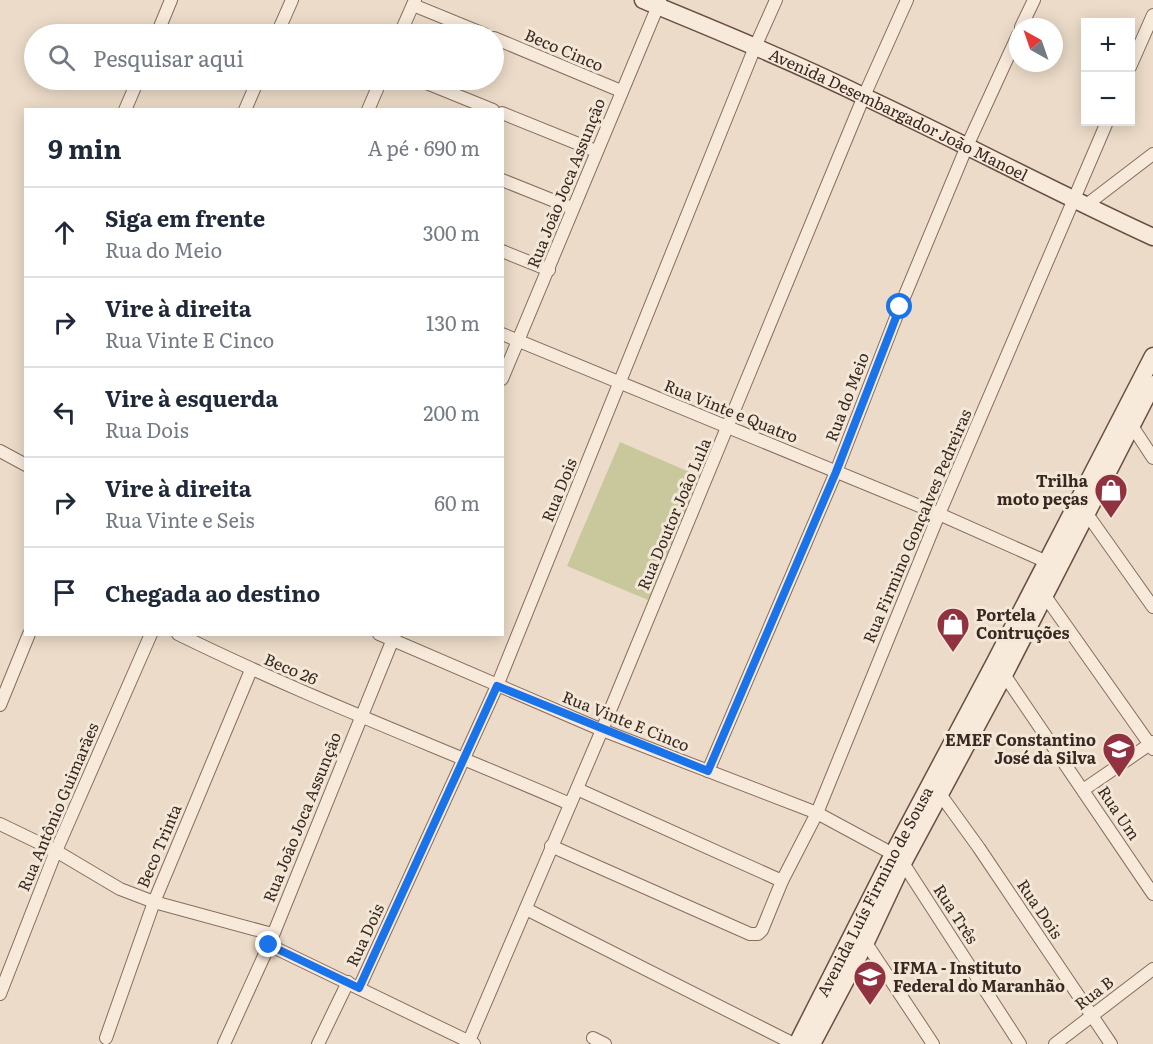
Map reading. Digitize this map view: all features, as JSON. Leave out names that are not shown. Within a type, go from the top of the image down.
[{"type":"main road","name":"Avenida Desembargador João Manoel","points":[[654,2],[864,96],[1079,203],[1153,237]]},
{"type":"main road","name":"Avenida Luís Firmino de Sousa","points":[[812,1044],[898,859],[1000,668],[1045,596],[1088,514],[1153,356]]},
{"type":"main road","name":"Avenida Luís Firmino de Sousa","points":[[898,859],[940,794],[1047,562],[1117,441],[1132,426],[1153,384]]},
{"type":"main road","name":"Avenida Luís Firmino de Sousa","points":[[795,1044],[861,935]]},
{"type":"street","points":[[161,24],[171,0]]},
{"type":"street","points":[[281,24],[292,0]]},
{"type":"street","name":"Rua Dois","points":[[318,1044],[353,985],[465,758],[497,686],[776,0]]},
{"type":"street","name":"Rua Doutor João Lula","points":[[471,1042],[864,96],[907,0]]},
{"type":"street","points":[[1026,18],[1034,0]]},
{"type":"street","points":[[404,24],[414,2],[462,24]]},
{"type":"street","name":"Rua João Joca Assunção","points":[[504,374],[549,270],[654,2]]},
{"type":"street","points":[[1135,58],[1153,15]]},
{"type":"street","name":"Beco Cinco","points":[[504,42],[621,91]]},
{"type":"street","name":"Rua do Meio","points":[[708,771],[836,472],[900,307],[967,146],[1009,55]]},
{"type":"street","points":[[126,108],[134,90]]},
{"type":"street","points":[[246,108],[254,90]]},
{"type":"street","points":[[369,108],[377,90]]},
{"type":"street","points":[[444,90],[488,108]]},
{"type":"street","points":[[504,114],[596,151]]},
{"type":"street","name":"Rua Firmino Gonçalves Pedreiras","points":[[551,846],[750,934],[758,934],[762,930],[782,881],[817,813],[939,514],[1079,203],[1106,126]]},
{"type":"street","points":[[1079,203],[1153,154]]},
{"type":"street","points":[[504,181],[572,208]]},
{"type":"street","points":[[504,251],[549,270]]},
{"type":"street","name":"Rua Vinte e Quatro","points":[[504,335],[939,514],[1047,562]]},
{"type":"street","points":[[1132,426],[1153,458]]},
{"type":"street","points":[[0,451],[24,464]]},
{"type":"street","points":[[1088,514],[1153,607]]},
{"type":"street","points":[[1045,596],[1152,745],[1083,790]]},
{"type":"street","points":[[0,705],[28,636]]},
{"type":"street","name":"Rua Antônio Guimarães","points":[[0,994],[56,851],[151,636]]},
{"type":"street","name":"Beco 26","points":[[182,636],[251,670],[570,804]]},
{"type":"street","name":"Rua João Joca Assunção","points":[[224,1044],[270,940],[394,637]]},
{"type":"street","name":"Rua Vinte E Cinco","points":[[394,637],[497,686],[602,730],[817,813],[898,859]]},
{"type":"street","name":"Rua Um","points":[[1000,668],[1153,894]]},
{"type":"street","name":"Beco Trinta","points":[[106,1038],[154,902],[251,670]]},
{"type":"street","points":[[577,789],[782,881]]},
{"type":"street","name":"Rua Dois","points":[[940,794],[1111,1044]]},
{"type":"street","points":[[0,824],[56,851],[120,889],[270,940],[353,985],[471,1042]]},
{"type":"street","name":"Rua Três","points":[[898,859],[1020,1044]]},
{"type":"street","points":[[526,909],[795,1044]]},
{"type":"street","points":[[861,935],[933,1044]]},
{"type":"street","name":"Rua B","points":[[1055,1044],[1153,969]]},
{"type":"street","points":[[593,1038],[605,1044]]},
{"type":"green space","points":[[620,442],[701,477],[648,600],[567,566]]},
{"type":"place","name":"Trilha moto peças","points":[[1111,519]]},
{"type":"place","name":"Portela Contruções","points":[[953,653]]},
{"type":"place","name":"EMEF Constantino José da Silva","points":[[1119,778]]},
{"type":"place","name":"IFMA - Instituto Federal do Maranhão","points":[[870,1006]]},
{"type":"route","points":[[269,945],[359,988],[497,686],[708,771],[836,472],[900,307]]}]
